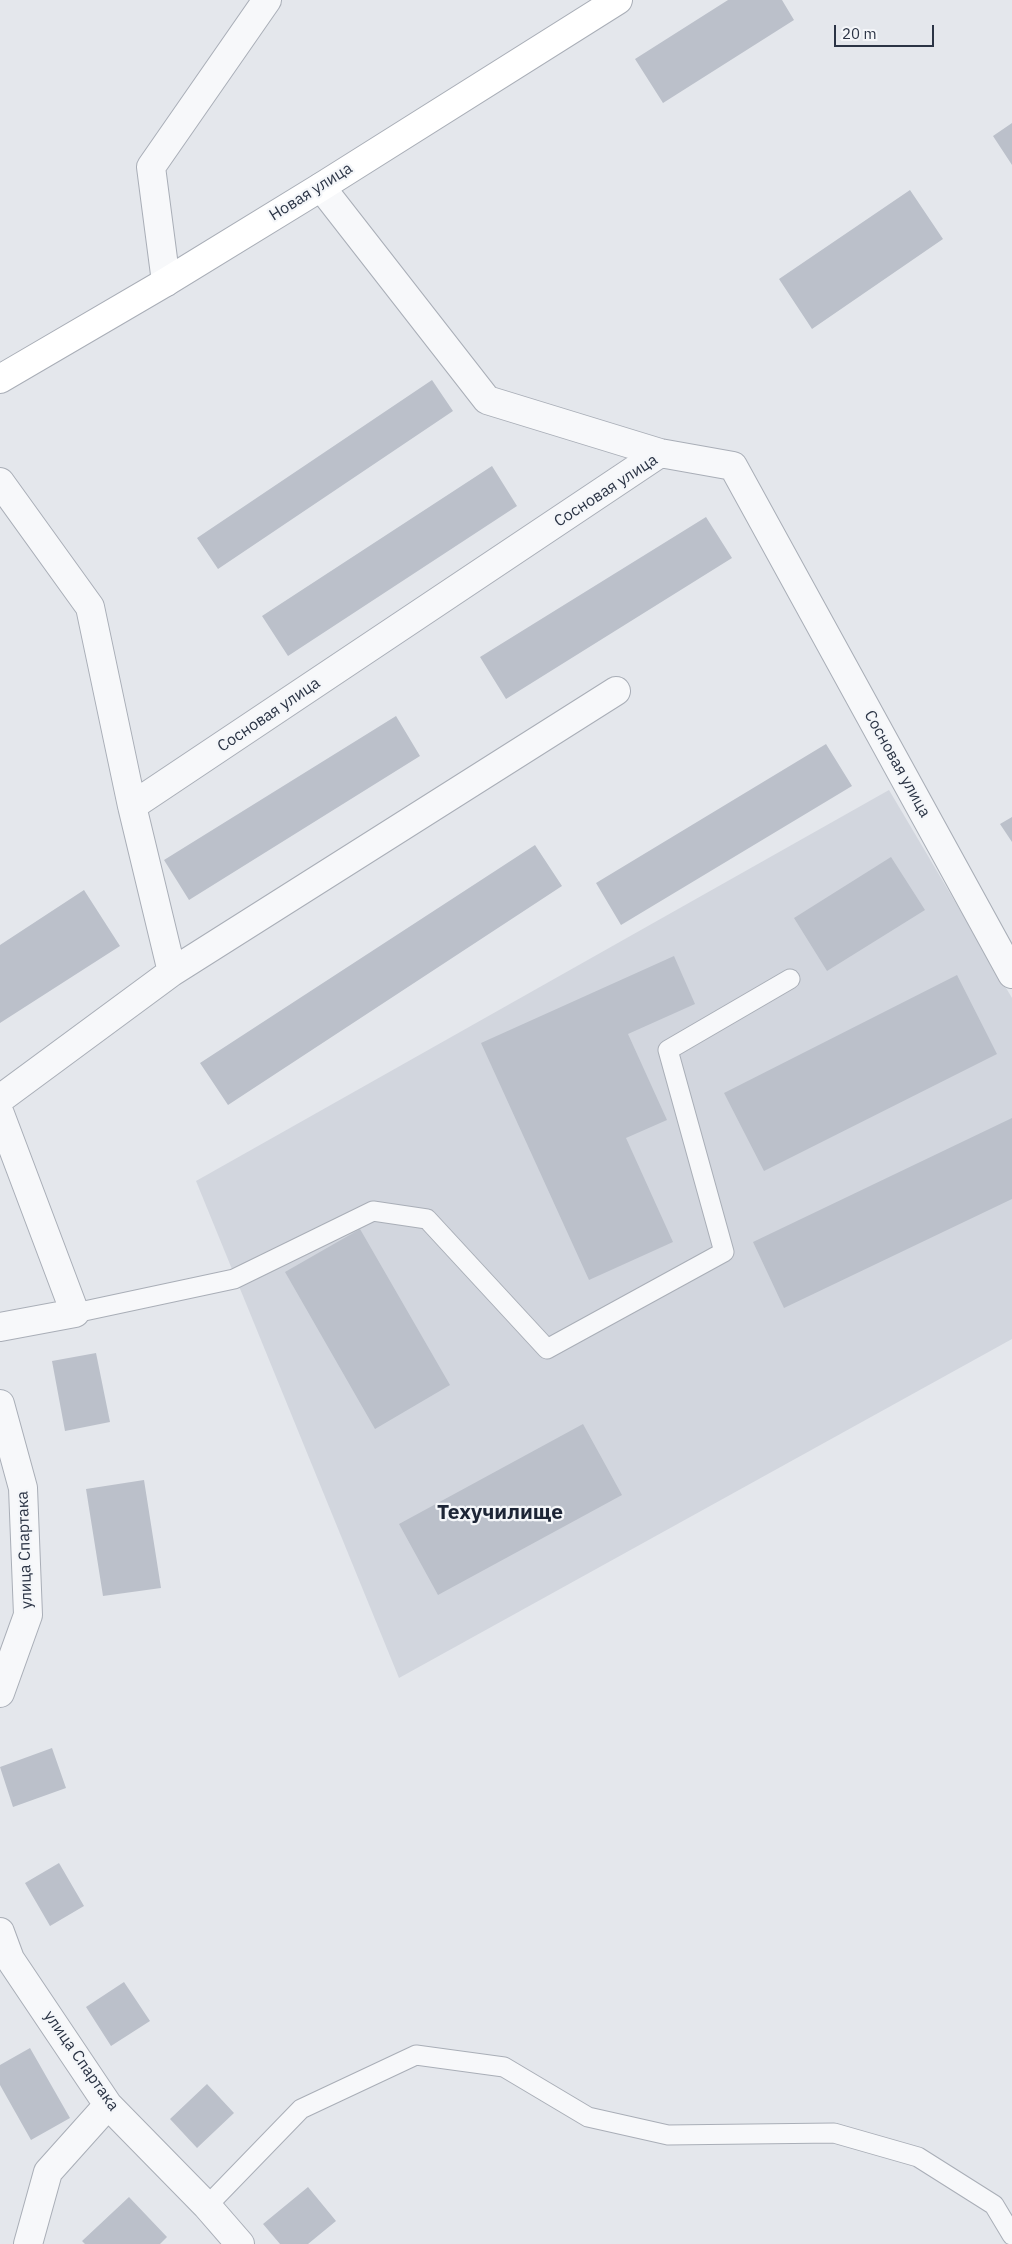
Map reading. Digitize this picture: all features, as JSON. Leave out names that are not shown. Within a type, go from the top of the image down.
[{"type":"street","points":[[166,282],[151,167],[267,0]]},
{"type":"street","name":"Новая улица","points":[[0,379],[166,282],[321,187],[618,0]]},
{"type":"street","points":[[321,187],[488,400],[660,453]]},
{"type":"street","name":"Сосновая улица","points":[[132,806],[660,453],[733,466],[1012,974]]},
{"type":"street","points":[[0,482],[90,607],[132,806],[172,972]]},
{"type":"street","points":[[0,1099],[172,972],[616,691]]},
{"type":"street","points":[[0,1114],[75,1313],[0,1327]]},
{"type":"street","name":"улица Спартака","points":[[0,1404],[23,1488],[28,1615],[0,1693]]},
{"type":"street","name":"улица Спартака","points":[[0,1932],[10,1959],[108,2106],[207,2206],[240,2244]]},
{"type":"street","points":[[28,2244],[48,2172],[108,2106]]},
{"type":"lane","points":[[75,1313],[234,1279],[373,1211],[427,1219],[547,1349],[724,1252],[668,1050],[790,979]]},
{"type":"lane","points":[[207,2206],[301,2109],[416,2055],[504,2067],[588,2117],[668,2135],[834,2133],[918,2157],[994,2205],[1012,2236]]},
{"type":"shaded area","points":[[889,790],[1012,998],[1012,1339],[399,1678],[196,1181]]},
{"type":"building","points":[[728,0],[782,0],[794,20],[663,103],[635,59]]},
{"type":"building","points":[[1012,123],[1012,165],[993,136]]},
{"type":"building","points":[[910,190],[943,239],[812,329],[779,279]]},
{"type":"building","points":[[432,380],[453,411],[218,569],[197,538]]},
{"type":"building","points":[[492,466],[517,506],[288,656],[262,616]]},
{"type":"building","points":[[706,517],[732,558],[506,699],[480,657]]},
{"type":"building","points":[[396,716],[420,756],[189,900],[164,860]]},
{"type":"building","points":[[826,744],[852,786],[621,925],[596,883]]},
{"type":"building","points":[[1012,817],[1012,842],[1000,824]]},
{"type":"building","points":[[535,845],[562,886],[228,1105],[200,1063]]},
{"type":"building","points":[[891,857],[925,910],[827,971],[794,918]]},
{"type":"building","points":[[84,890],[120,946],[0,1023],[0,945]]},
{"type":"building","points":[[674,956],[695,1004],[628,1034],[667,1120],[626,1138],[673,1242],[589,1280],[481,1043]]},
{"type":"building","points":[[957,975],[997,1054],[764,1171],[724,1093]]},
{"type":"building","points":[[1012,1118],[1012,1199],[784,1308],[753,1242]]},
{"type":"building","points":[[360,1229],[450,1385],[375,1429],[285,1272]]},
{"type":"building","points":[[96,1353],[110,1422],[65,1431],[52,1361]]},
{"type":"building","points":[[583,1424],[622,1495],[438,1595],[399,1524]]},
{"type":"building","points":[[144,1480],[161,1588],[103,1596],[86,1489]]},
{"type":"building","points":[[52,1748],[66,1788],[13,1807],[0,1767]]},
{"type":"building","points":[[59,1863],[84,1906],[50,1926],[25,1883]]},
{"type":"building","points":[[124,1982],[150,2021],[111,2046],[86,2007]]},
{"type":"building","points":[[30,2048],[70,2118],[31,2140],[0,2085],[0,2065]]},
{"type":"building","points":[[207,2084],[234,2113],[197,2148],[170,2119]]},
{"type":"building","points":[[308,2187],[336,2221],[308,2244],[280,2244],[263,2224]]},
{"type":"building","points":[[129,2197],[167,2237],[160,2244],[85,2244],[82,2241]]},
{"type":"district","name":"Техучилище","points":[[500,1513]]}]
